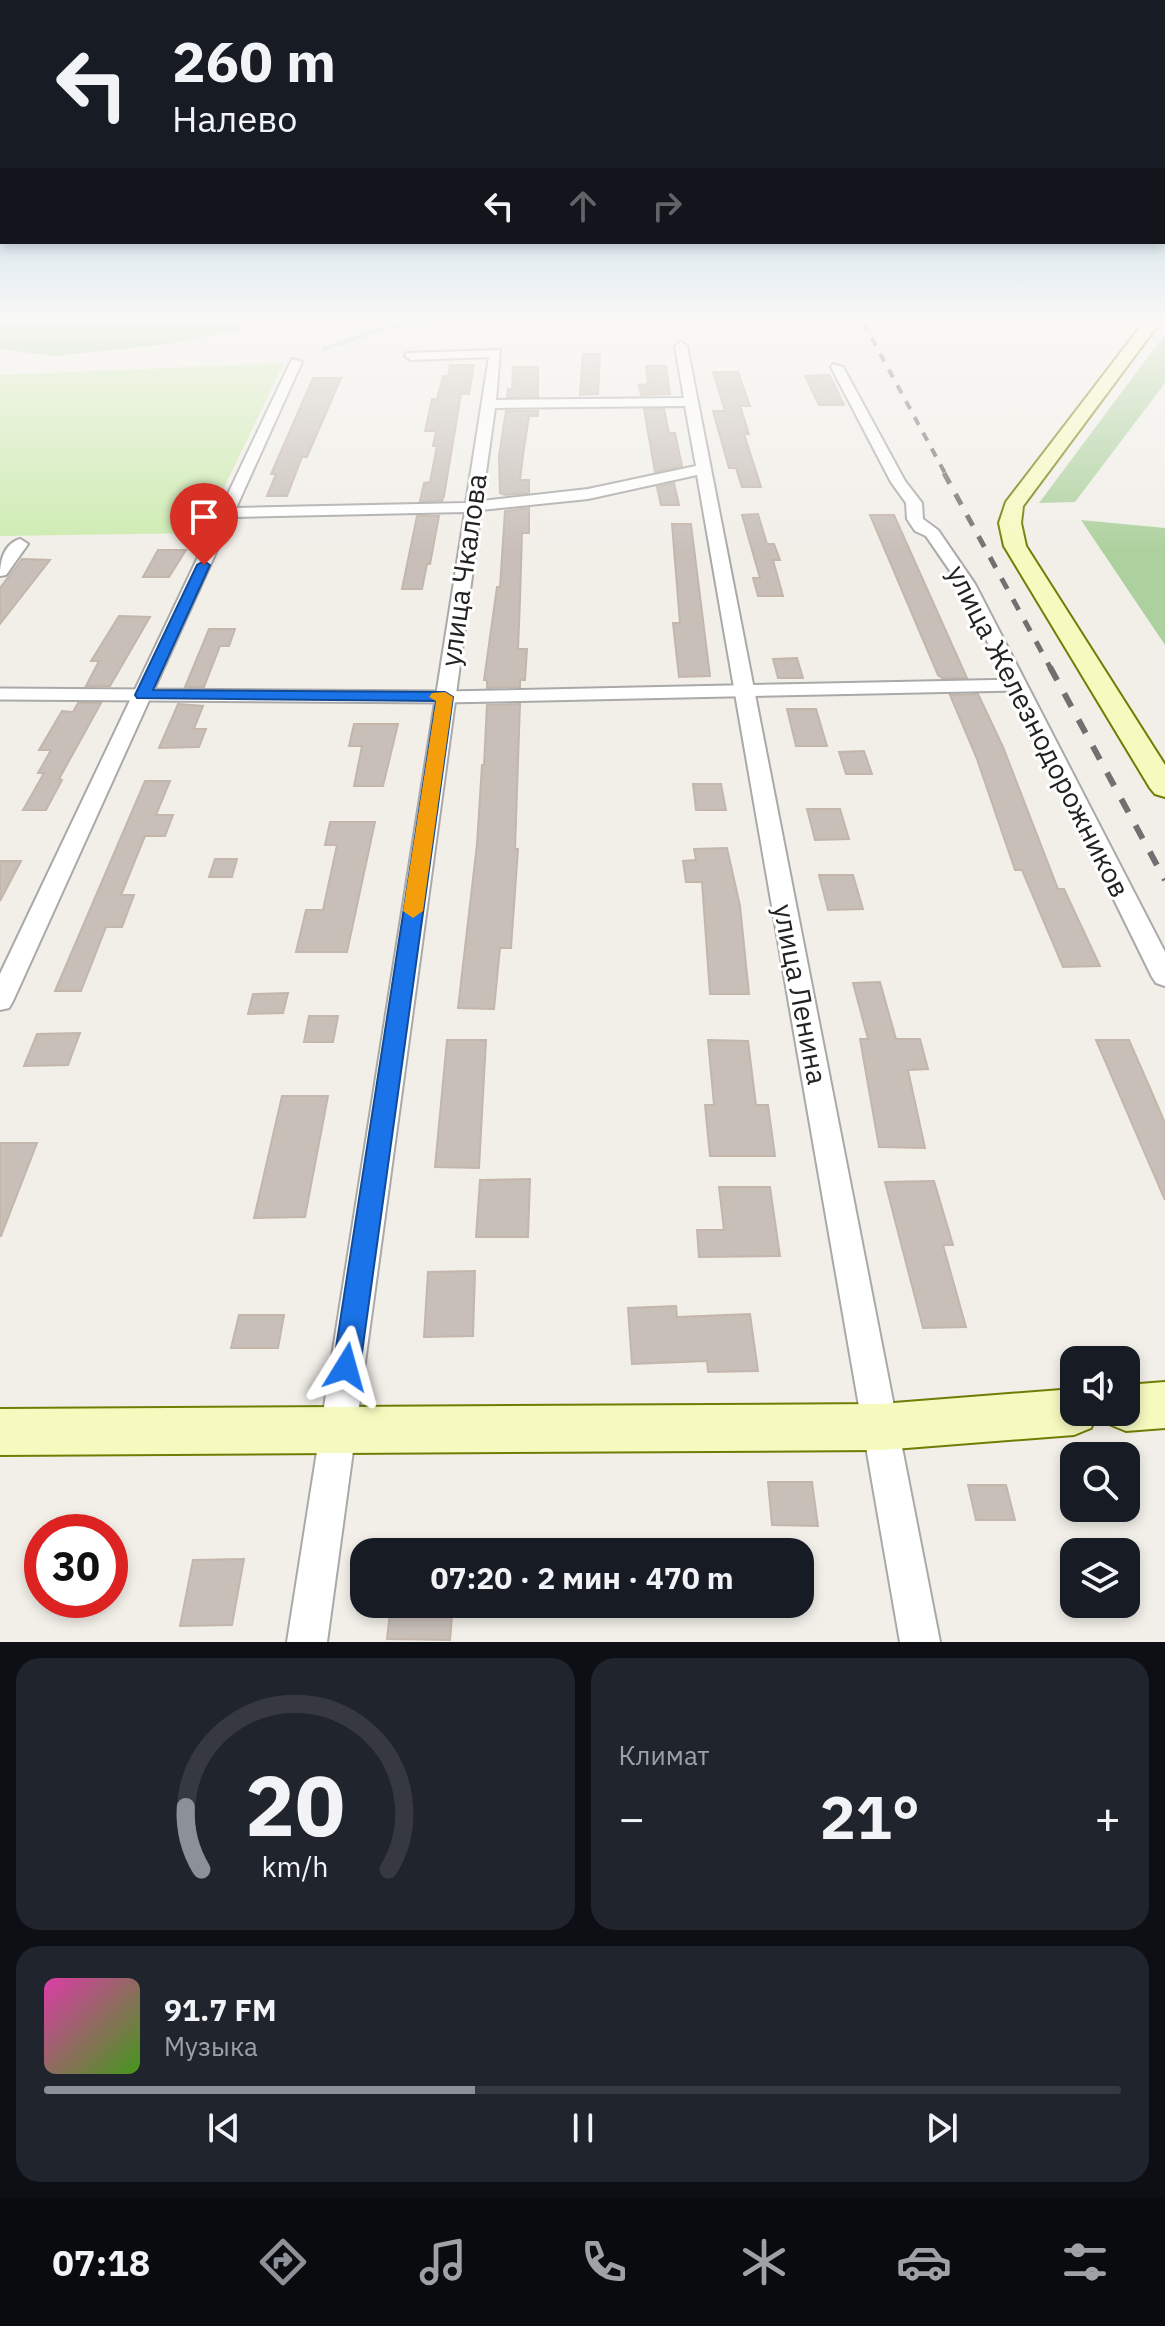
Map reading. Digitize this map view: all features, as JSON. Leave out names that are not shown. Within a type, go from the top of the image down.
[{"type":"main road","points":[[1094,399],[1013,506],[1010,523],[1015,546],[1165,788]]},
{"type":"main road","points":[[1140,1407],[1165,1405]]},
{"type":"main road","points":[[0,1432],[881,1427],[1060,1413]]},
{"type":"street","points":[[0,1001],[280,399]]},
{"type":"street","name":"улица Чкалова","points":[[307,1642],[489,399]]},
{"type":"street","name":"улица Ленина","points":[[690,399],[920,1642]]},
{"type":"street","name":"улица Железнодорожников","points":[[854,399],[898,482],[914,503],[915,519],[921,528],[932,533],[967,584],[1165,977]]},
{"type":"street","points":[[488,404],[691,402]]},
{"type":"street","points":[[228,513],[473,506],[588,494],[703,469]]},
{"type":"street","points":[[0,571],[20,544]]},
{"type":"lane","points":[[0,694],[445,697],[1019,685]]},
{"type":"green space","points":[[0,399],[267,399],[202,533],[0,536]]},
{"type":"green space","points":[[1117,399],[1153,399],[1075,502],[1039,503]]},
{"type":"green space","points":[[1081,520],[1165,528],[1165,645]]},
{"type":"building","points":[[304,399],[332,399],[307,457],[302,457],[287,496],[267,496],[276,474],[271,474]]},
{"type":"building","points":[[432,399],[460,399],[444,496],[442,501],[420,501],[424,483],[430,482],[437,446],[433,446],[436,431],[425,431]]},
{"type":"building","points":[[721,399],[747,399],[750,406],[740,406],[749,434],[744,434],[761,487],[742,487],[736,468],[729,468],[713,411],[725,411]]},
{"type":"building","points":[[816,399],[841,399],[844,405],[819,405]]},
{"type":"building","points":[[644,409],[664,409],[669,433],[675,433],[682,466],[655,472]]},
{"type":"building","points":[[506,411],[538,411],[538,416],[529,416],[520,480],[529,480],[529,493],[500,493],[499,456]]},
{"type":"building","points":[[674,483],[679,505],[661,505],[657,487]]},
{"type":"building","points":[[529,508],[529,533],[522,533],[518,649],[527,649],[525,680],[520,680],[520,687],[487,688],[487,680],[484,680],[497,587],[500,587],[505,511]]},
{"type":"building","points":[[758,514],[767,544],[774,544],[780,560],[773,560],[783,596],[758,596],[753,578],[760,578],[742,515]]},
{"type":"building","points":[[870,515],[894,515],[967,678],[942,678],[938,675]]},
{"type":"building","points":[[417,516],[439,516],[430,564],[427,564],[422,589],[402,589]]},
{"type":"building","points":[[672,524],[691,524],[710,676],[679,677],[673,623],[680,623]]},
{"type":"building","points":[[158,550],[186,550],[169,577],[143,577]]},
{"type":"building","points":[[22,559],[50,560],[0,624],[0,588]]},
{"type":"building","points":[[119,616],[150,617],[110,686],[86,686],[99,661],[91,661]]},
{"type":"building","points":[[209,629],[235,629],[229,646],[220,646],[204,687],[185,687]]},
{"type":"building","points":[[797,658],[803,678],[778,678],[773,659]]},
{"type":"building","points":[[978,694],[1003,747],[1058,889],[1064,889],[1100,966],[1063,967],[1022,870],[1015,870],[977,759],[950,695]]},
{"type":"building","points":[[78,703],[101,703],[59,779],[62,780],[46,810],[23,810],[44,773],[38,773],[51,750],[39,750],[62,711],[73,712]]},
{"type":"building","points":[[178,704],[203,706],[194,729],[206,729],[199,747],[159,748]]},
{"type":"building","points":[[520,704],[515,849],[518,849],[511,948],[500,948],[494,1009],[458,1008],[477,844],[487,705]]},
{"type":"building","points":[[787,709],[816,709],[827,746],[796,746]]},
{"type":"building","points":[[354,724],[398,724],[383,786],[354,786],[362,746],[349,746]]},
{"type":"building","points":[[864,751],[872,774],[846,774],[839,752]]},
{"type":"building","points":[[145,781],[170,781],[156,815],[173,815],[165,836],[145,836],[121,895],[134,895],[122,927],[106,927],[81,991],[55,991]]},
{"type":"building","points":[[693,784],[721,784],[726,810],[696,810]]},
{"type":"building","points":[[807,809],[840,809],[849,839],[815,840]]},
{"type":"building","points":[[330,822],[375,822],[347,952],[296,952],[306,910],[323,910],[337,845],[325,845]]},
{"type":"building","points":[[727,848],[740,906],[749,994],[710,994],[702,882],[686,882],[683,861],[696,860],[694,849]]},
{"type":"building","points":[[215,859],[237,859],[232,877],[209,877]]},
{"type":"building","points":[[0,861],[21,861],[0,901]]},
{"type":"building","points":[[819,875],[853,875],[863,909],[828,910]]},
{"type":"building","points":[[880,982],[896,1039],[920,1039],[928,1069],[908,1070],[925,1148],[879,1147],[860,1039],[868,1039],[853,983]]},
{"type":"building","points":[[288,993],[283,1013],[248,1014],[253,994]]},
{"type":"building","points":[[309,1016],[338,1016],[333,1042],[304,1042]]},
{"type":"building","points":[[80,1033],[68,1065],[24,1066],[37,1034]]},
{"type":"building","points":[[447,1040],[486,1040],[479,1168],[435,1167]]},
{"type":"building","points":[[708,1040],[748,1041],[756,1105],[768,1105],[775,1156],[710,1156],[705,1105],[714,1105]]},
{"type":"building","points":[[1096,1040],[1129,1040],[1153,1095],[1165,1123],[1165,1200]]},
{"type":"building","points":[[282,1096],[328,1096],[305,1217],[254,1218]]},
{"type":"building","points":[[0,1143],[37,1143],[1,1236],[0,1236]]},
{"type":"building","points":[[530,1179],[528,1237],[476,1237],[480,1180]]},
{"type":"building","points":[[934,1181],[953,1245],[943,1245],[966,1327],[923,1328],[885,1182]]},
{"type":"building","points":[[719,1187],[770,1187],[780,1256],[699,1257],[697,1230],[724,1230]]},
{"type":"building","points":[[475,1271],[473,1336],[424,1337],[428,1272]]},
{"type":"building","points":[[676,1306],[677,1317],[750,1314],[758,1371],[708,1372],[707,1361],[632,1364],[628,1308]]},
{"type":"building","points":[[239,1315],[284,1315],[278,1348],[231,1348]]},
{"type":"building","points":[[768,1482],[812,1482],[818,1526],[772,1525]]},
{"type":"building","points":[[968,1485],[1006,1485],[1015,1520],[976,1520]]},
{"type":"building","points":[[244,1559],[232,1625],[180,1626],[193,1560]]},
{"type":"building","points":[[389,1618],[452,1618],[450,1640],[387,1639]]},
{"type":"railway","points":[[905,399],[946,475]]},
{"type":"railway","points":[[944,473],[1051,669]]},
{"type":"railway","points":[[1050,667],[1165,880]]},
{"type":"slow traffic","points":[[413,911],[445,697],[437,697]]},
{"type":"route","points":[[204,565],[143,695],[445,697],[346,1367]]}]
